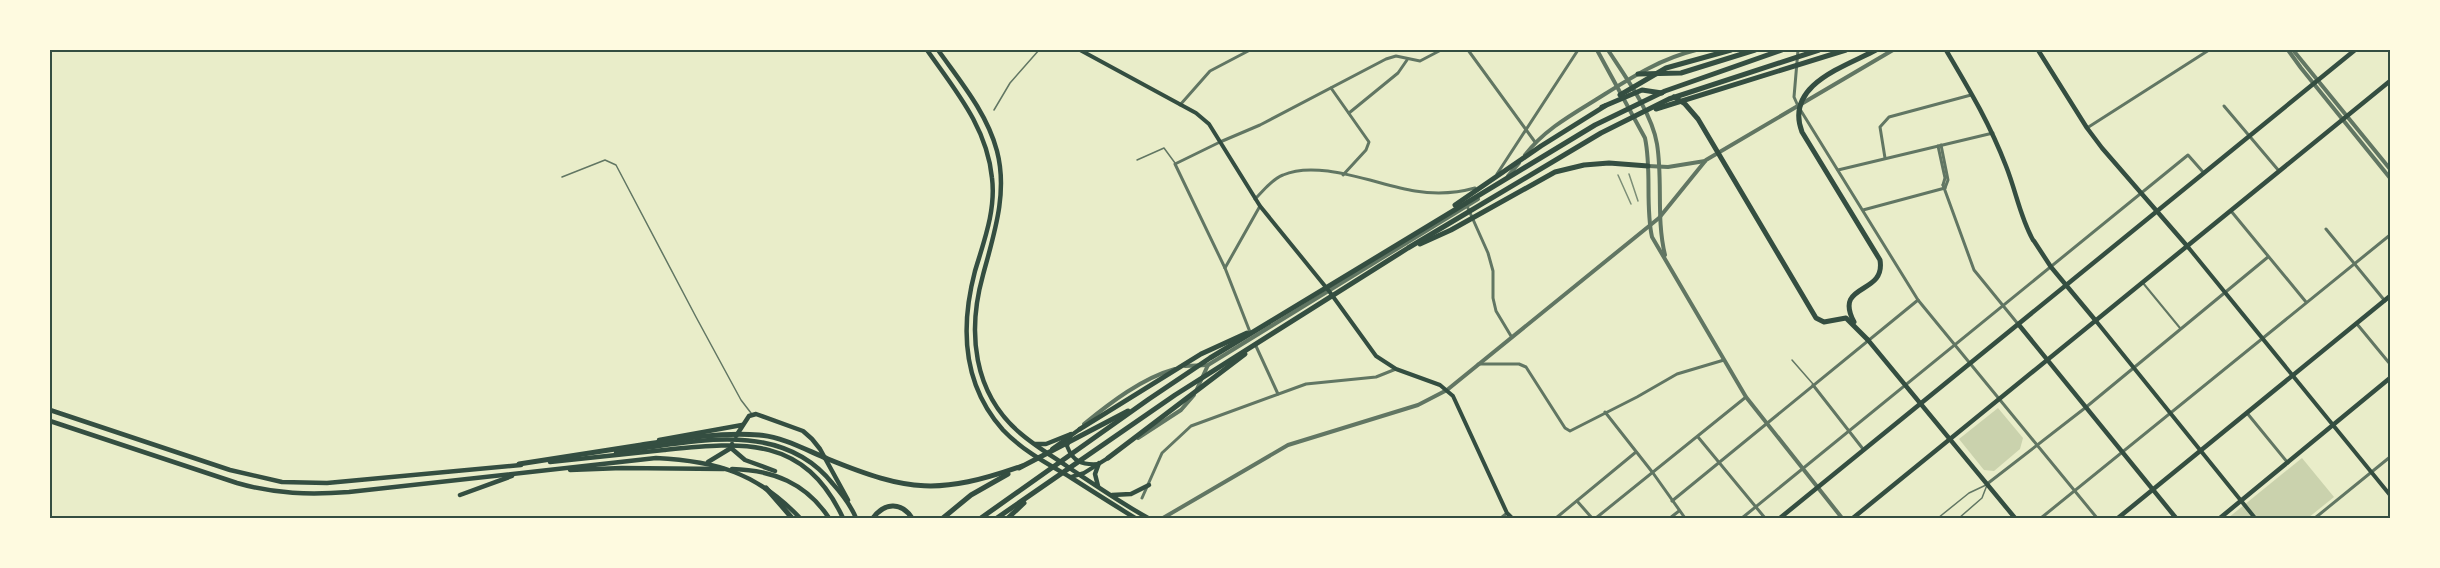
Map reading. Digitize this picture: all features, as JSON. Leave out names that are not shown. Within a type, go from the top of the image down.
[{"type":"highway","points":[[1406,238],[1541,146],[1666,68],[1731,50]]},
{"type":"highway","points":[[1638,74],[1681,73],[1755,50]]},
{"type":"highway","points":[[981,519],[1149,399],[1406,238],[1595,125],[1665,91],[1782,50]]},
{"type":"highway","points":[[997,519],[1175,395],[1272,333],[1408,248],[1601,133],[1691,91],[1819,50]]},
{"type":"highway","points":[[1638,114],[1846,50]]},
{"type":"highway","points":[[1856,326],[1848,311],[1848,302],[1855,294],[1878,279],[1881,267],[1876,253],[1802,132],[1797,116],[1802,97],[1815,83],[1876,50]]},
{"type":"highway","points":[[1602,107],[1642,90],[1667,94],[1685,104],[1698,119],[1816,318],[1824,322],[1846,318],[1868,340]]},
{"type":"highway","points":[[1408,248],[1451,230],[1555,172],[1584,165],[1613,163],[1648,166]]},
{"type":"highway","points":[[1080,429],[1201,354],[1264,326]]},
{"type":"highway","points":[[1108,458],[1272,333]]},
{"type":"highway","points":[[944,519],[971,495],[1149,399]]},
{"type":"highway","points":[[519,464],[705,441],[758,437],[780,439],[886,481],[916,487],[958,485],[1022,466]]},
{"type":"highway","points":[[1008,519],[1046,483]]},
{"type":"highway","points":[[763,486],[792,519]]},
{"type":"highway","points":[[873,519],[883,508],[893,506],[905,510],[912,519]]},
{"type":"main road","points":[[927,50],[975,121],[988,152],[991,171],[991,210],[967,303],[965,320],[967,350],[980,396],[995,421],[1013,440],[1043,462],[1136,519]]},
{"type":"main road","points":[[938,50],[984,118],[998,152],[1002,190],[999,213],[975,314],[975,349],[987,390],[1004,417],[1035,444],[1148,519]]},
{"type":"main road","points":[[1080,50],[1203,118],[1260,206],[1329,291],[1376,356],[1396,369],[1447,390],[1458,404],[1507,513],[1512,519]]},
{"type":"main road","points":[[1944,50],[1973,95],[1993,133],[2026,225],[2050,267],[2134,367],[2255,519]]},
{"type":"main road","points":[[2038,50],[2087,128],[2188,247],[2391,495]]},
{"type":"main road","points":[[1780,519],[2355,50]]},
{"type":"main road","points":[[1853,519],[2391,81]]},
{"type":"main road","points":[[2118,519],[2391,296]]},
{"type":"main road","points":[[2019,325],[2176,519]]},
{"type":"main road","points":[[1868,340],[2015,519]]},
{"type":"main road","points":[[2220,519],[2391,378]]},
{"type":"main road","points":[[50,410],[255,477],[296,483],[327,483],[512,466],[705,441],[758,446],[788,457],[807,469],[831,495],[843,519]]},
{"type":"main road","points":[[696,469],[731,448],[742,425],[751,414],[761,414],[803,431],[812,439],[844,492],[855,517]]},
{"type":"main road","points":[[50,421],[253,488],[298,494],[349,492],[656,458],[690,460],[728,469],[763,486],[800,519]]},
{"type":"main road","points":[[512,466],[742,425]]},
{"type":"main road","points":[[1035,444],[1046,444],[1080,429]]},
{"type":"main road","points":[[1043,462],[1048,453],[1071,434]]},
{"type":"main road","points":[[1071,434],[1066,444],[1076,461],[1088,464],[1098,463]]},
{"type":"main road","points":[[758,437],[792,451],[819,469],[838,490],[855,517]]},
{"type":"main road","points":[[731,448],[745,460],[776,472],[808,493],[829,519]]},
{"type":"main road","points":[[1068,476],[1080,475],[1108,458]]},
{"type":"main road","points":[[1098,463],[1095,474],[1098,487]]},
{"type":"main road","points":[[533,472],[622,468],[753,469],[790,480]]},
{"type":"main road","points":[[460,495],[517,474]]},
{"type":"main road","points":[[1110,495],[1131,494],[1149,485]]},
{"type":"street","points":[[1180,105],[1205,75],[1250,50]]},
{"type":"street","points":[[1278,394],[1225,268],[1175,164],[1260,125],[1386,59],[1396,56],[1407,60],[1424,60],[1441,50]]},
{"type":"street","points":[[1468,50],[1535,142]]},
{"type":"street","points":[[1255,199],[1278,177],[1286,173],[1312,170],[1419,191],[1464,191],[1488,184],[1578,50]]},
{"type":"street","points":[[1597,50],[1641,127],[1648,150],[1649,225],[1652,237],[1746,397],[1842,519]]},
{"type":"street","points":[[1608,50],[1628,80],[1656,135],[1659,167],[1659,218],[1666,258]]},
{"type":"street","points":[[1080,429],[1105,408],[1162,372],[1189,365],[1208,365],[1253,338],[1492,189],[1517,165],[1535,142],[1568,117],[1667,58],[1696,50]]},
{"type":"street","points":[[1798,50],[1794,97],[1798,106],[1918,300],[2097,519]]},
{"type":"street","points":[[1648,166],[1682,166],[1706,160],[1893,50]]},
{"type":"street","points":[[2087,128],[2209,50]]},
{"type":"street","points":[[2288,50],[2391,169]]},
{"type":"street","points":[[2293,50],[2315,82]]},
{"type":"street","points":[[1349,113],[1398,73],[1407,60]]},
{"type":"street","points":[[1331,88],[1369,141],[1369,145],[1342,175]]},
{"type":"street","points":[[1885,158],[1880,128],[1889,117],[1973,95]]},
{"type":"street","points":[[2224,106],[2279,171]]},
{"type":"street","points":[[2345,118],[2391,178]]},
{"type":"street","points":[[1838,170],[1993,133]]},
{"type":"street","points":[[1863,210],[1943,187],[1948,180],[1940,145]]},
{"type":"street","points":[[1742,519],[2188,155],[2205,174]]},
{"type":"street","points":[[1162,519],[1288,445],[1418,405],[1447,390],[1659,218],[1706,160]]},
{"type":"street","points":[[1488,184],[1492,189]]},
{"type":"street","points":[[1943,187],[1974,270],[2019,325]]},
{"type":"street","points":[[1225,268],[1260,206]]},
{"type":"street","points":[[1467,206],[1488,252],[1493,271],[1493,298],[1496,311],[1511,336]]},
{"type":"street","points":[[2231,211],[2306,303]]},
{"type":"street","points":[[2326,229],[2385,301]]},
{"type":"street","points":[[2041,519],[2391,235]]},
{"type":"street","points":[[1988,484],[2085,408],[2268,257]]},
{"type":"street","points":[[2143,283],[2180,328]]},
{"type":"street","points":[[1672,501],[1918,300]]},
{"type":"street","points":[[2358,324],[2391,364]]},
{"type":"street","points":[[1477,364],[1519,364],[1526,367],[1568,430],[1576,429],[1677,374],[1724,360]]},
{"type":"street","points":[[1108,458],[1188,404],[1208,365]]},
{"type":"street","points":[[1142,498],[1162,453],[1191,426],[1306,384],[1376,377],[1396,369]]},
{"type":"street","points":[[1813,385],[1864,450]]},
{"type":"street","points":[[1577,501],[1594,519],[1746,397]]},
{"type":"street","points":[[1605,412],[1653,472],[1685,519]]},
{"type":"street","points":[[2247,413],[2288,463]]},
{"type":"street","points":[[1697,436],[1765,519]]},
{"type":"street","points":[[1556,519],[1636,452]]},
{"type":"street","points":[[2315,519],[2391,458]]},
{"type":"street","points":[[1670,519],[1679,511]]},
{"type":"street","points":[[1501,519],[1507,513]]},
{"type":"lane","points":[[994,110],[1010,83],[1039,50]]},
{"type":"lane","points":[[1137,160],[1164,148],[1175,164]]},
{"type":"lane","points":[[562,177],[605,160],[616,165],[713,348],[751,414]]},
{"type":"lane","points":[[1792,360],[1813,385]]},
{"type":"lane","points":[[1938,519],[1969,493],[1988,484]]},
{"type":"lane","points":[[1959,519],[1983,498],[1988,484]]},
{"type":"green space","points":[[1998,408],[2023,438],[2020,449],[1994,471],[1984,470],[1959,439]]},
{"type":"green space","points":[[2302,458],[2334,497],[2308,518],[2228,518]]},
{"type":"railway","points":[[1629,174],[1638,201]]},
{"type":"railway","points":[[1618,175],[1631,204]]}]
